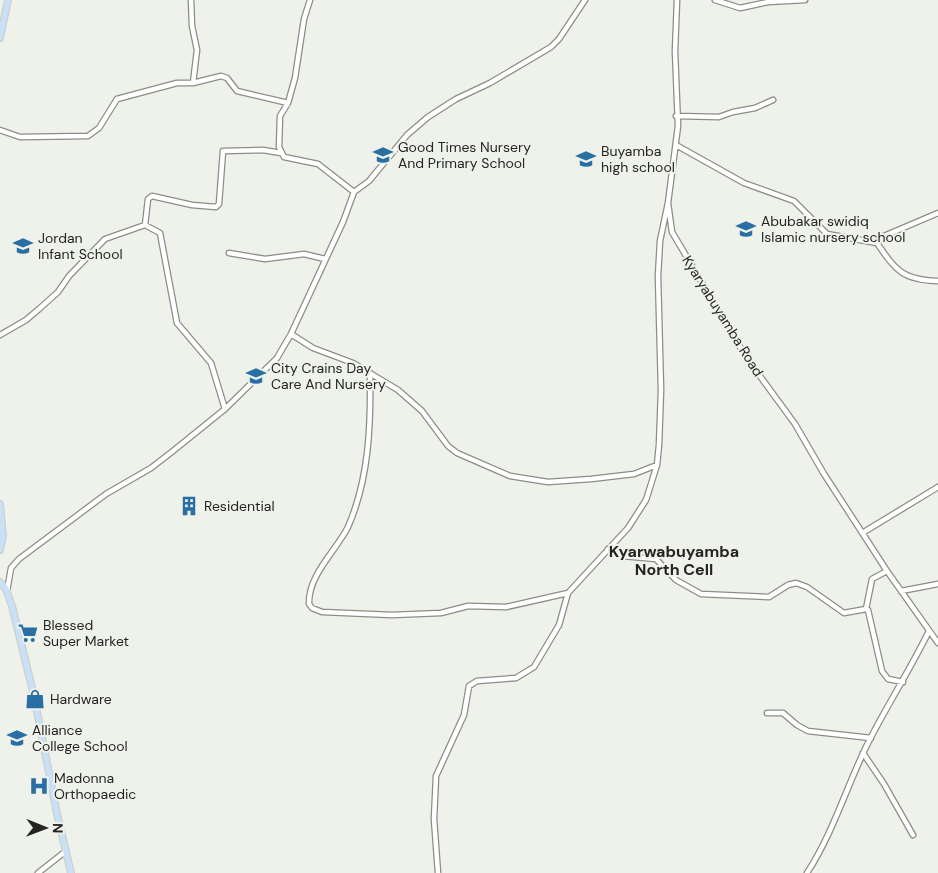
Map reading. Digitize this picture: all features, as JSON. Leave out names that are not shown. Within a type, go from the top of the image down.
[{"type":"main road","points":[[0,38],[8,0]]},
{"type":"main road","points":[[0,504],[3,536],[0,550]]},
{"type":"main road","points":[[0,582],[4,590],[34,696],[56,814],[71,873]]},
{"type":"street","points":[[191,0],[192,26],[197,50],[193,83]]},
{"type":"street","points":[[310,0],[304,19],[300,54],[288,103],[280,116],[278,134],[281,153],[284,157],[318,164],[354,192]]},
{"type":"street","points":[[4,590],[11,568],[19,559],[106,494],[150,468],[225,409],[277,358],[292,334],[354,192],[369,181],[408,135],[428,117],[456,99],[490,83],[550,48],[559,39],[585,0]]},
{"type":"street","name":"Kyaryabuyamba Road","points":[[676,0],[676,145],[668,203],[672,232],[746,357],[795,424],[824,474],[864,532],[887,571],[938,643]]},
{"type":"street","points":[[715,0],[740,8],[768,2],[805,0]]},
{"type":"street","points":[[0,130],[20,136],[88,136],[99,128],[117,99],[177,83],[193,83],[215,76],[224,76],[237,91],[288,103]]},
{"type":"street","points":[[676,116],[719,117],[755,108],[773,100]]},
{"type":"street","points":[[676,145],[744,183],[794,201],[827,234],[877,243],[896,268],[908,277],[938,281]]},
{"type":"street","points":[[146,225],[148,199],[152,196],[192,205],[216,207],[219,204],[223,151],[263,150],[281,153]]},
{"type":"street","points":[[438,873],[434,818],[436,776],[464,715],[469,686],[477,681],[516,678],[534,667],[559,625],[568,593],[640,512],[657,465],[661,390],[659,259],[662,224],[668,203]]},
{"type":"street","points":[[877,243],[884,236],[938,212]]},
{"type":"street","points":[[0,335],[26,320],[58,292],[69,276],[106,239],[146,225],[160,233],[177,323],[211,363],[225,409]]},
{"type":"street","points":[[229,253],[265,258],[304,254],[326,259]]},
{"type":"street","points":[[292,334],[313,348],[353,363],[398,390],[422,411],[448,446],[457,453],[518,479],[548,482],[600,478],[634,474],[657,465]]},
{"type":"street","points":[[370,373],[366,466],[348,527],[310,591],[309,604],[312,608],[333,613],[378,616],[441,613],[468,606],[506,607],[523,605],[568,593]]},
{"type":"street","points":[[864,532],[938,487]]},
{"type":"street","points":[[608,549],[622,556],[656,560],[676,580],[701,594],[770,597],[788,585],[796,583],[806,587],[844,613],[866,609]]},
{"type":"street","points":[[887,571],[872,579],[866,609],[868,610],[882,671],[888,679],[903,682]]},
{"type":"street","points":[[901,591],[938,584]]},
{"type":"street","points":[[806,873],[828,838],[842,797],[863,753],[929,631]]},
{"type":"street","points":[[767,713],[783,713],[797,725],[808,731],[871,738]]},
{"type":"street","points":[[863,753],[914,835]]},
{"type":"street","points":[[38,873],[66,851]]},
{"type":"place","name":"Good Times Nursery And Primary School","points":[[383,155]]},
{"type":"place","name":"Buyamba high school","points":[[586,159]]},
{"type":"place","name":"Abubakar swidiq Islamic nursery school","points":[[746,229]]},
{"type":"place","name":"Jordan Infant School","points":[[23,246]]},
{"type":"place","name":"City Crains Day Care And Nursery","points":[[256,376]]},
{"type":"place","name":"Residential","points":[[189,506]]},
{"type":"place","name":"Blessed Super Market","points":[[28,633]]},
{"type":"place","name":"Hardware","points":[[35,699]]},
{"type":"place","name":"Alliance College School","points":[[17,738]]},
{"type":"place","name":"Madonna Orthopaedic","points":[[39,786]]},
{"type":"district","name":"Kyarwabuyamba North Cell","points":[[674,560]]}]
